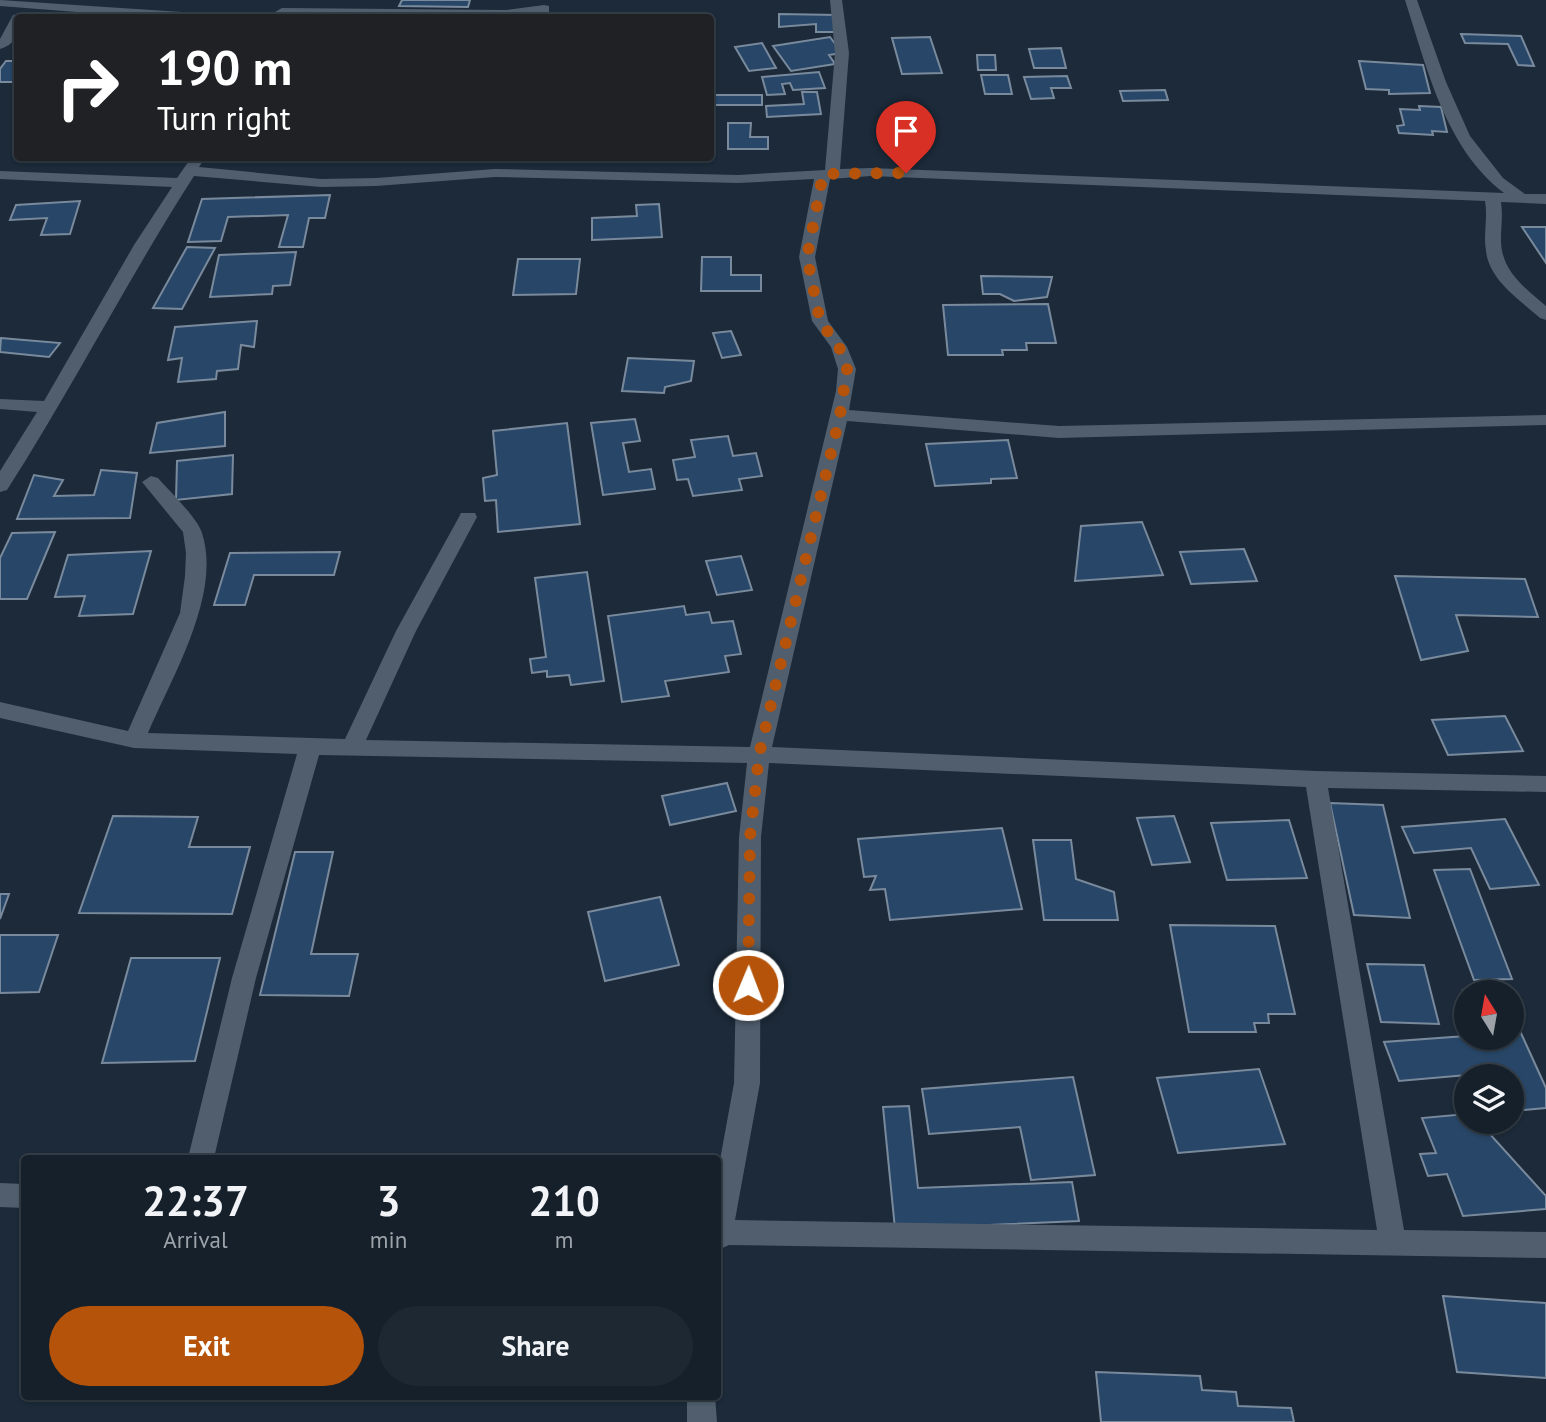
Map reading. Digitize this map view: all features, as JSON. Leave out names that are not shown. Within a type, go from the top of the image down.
[{"type":"street","points":[[721,1218],[747,1083],[750,837],[759,755],[840,415],[847,369],[839,347],[820,321],[807,257],[827,173],[842,53],[836,0]]},
{"type":"street","points":[[1411,0],[1447,103],[1480,163],[1497,183],[1521,198],[1546,208]]},
{"type":"street","points":[[0,2],[159,14]]},
{"type":"street","points":[[24,14],[39,5]]},
{"type":"street","points":[[283,10],[506,14],[544,9]]},
{"type":"street","points":[[0,45],[7,41],[14,26]]},
{"type":"street","points":[[517,161],[518,174]]},
{"type":"street","points":[[0,174],[191,171],[321,183],[518,174],[738,179],[827,173],[906,173],[1546,199]]},
{"type":"street","points":[[0,486],[49,407],[142,245],[191,171]]},
{"type":"street","points":[[1492,197],[1496,213],[1492,243],[1496,260],[1517,290],[1546,315]]},
{"type":"street","points":[[0,404],[49,407]]},
{"type":"street","points":[[840,415],[1059,432],[1546,420]]},
{"type":"street","points":[[134,740],[190,614],[195,576],[196,553],[192,531],[151,482]]},
{"type":"street","points":[[352,747],[406,631],[468,517]]},
{"type":"street","points":[[0,710],[134,740],[310,747],[759,755],[950,761],[1316,779],[1546,784]]},
{"type":"street","points":[[202,1155],[244,978],[310,747]]},
{"type":"street","points":[[1316,779],[1393,1243]]},
{"type":"street","points":[[0,1195],[21,1196]]},
{"type":"street","points":[[721,1234],[1083,1236],[1546,1245]]},
{"type":"street","points":[[701,1400],[702,1422]]},
{"type":"building","points":[[402,0],[470,0],[468,7],[399,6]]},
{"type":"building","points":[[779,14],[838,15],[838,32],[816,32],[816,24],[779,27]]},
{"type":"building","points":[[1461,34],[1521,36],[1534,66],[1518,65],[1508,44],[1465,43]]},
{"type":"building","points":[[830,37],[842,53],[829,55],[835,64],[791,71],[773,46]]},
{"type":"building","points":[[930,37],[942,73],[902,74],[892,38]]},
{"type":"building","points":[[762,43],[776,68],[749,71],[735,47]]},
{"type":"building","points":[[1061,48],[1066,68],[1034,68],[1029,49]]},
{"type":"building","points":[[977,55],[995,55],[996,70],[978,70]]},
{"type":"building","points":[[6,61],[14,61],[14,82],[0,82],[0,69]]},
{"type":"building","points":[[1359,61],[1423,65],[1430,93],[1389,94],[1389,90],[1366,89]]},
{"type":"building","points":[[819,72],[825,88],[793,90],[790,83],[782,84],[785,94],[767,95],[762,77]]},
{"type":"building","points":[[981,75],[1008,75],[1012,94],[985,94]]},
{"type":"building","points":[[1067,76],[1071,88],[1051,88],[1054,98],[1031,99],[1024,77]]},
{"type":"building","points":[[1165,90],[1168,100],[1123,101],[1120,91]]},
{"type":"building","points":[[802,92],[817,92],[821,114],[767,117],[766,106],[804,104]]},
{"type":"building","points":[[714,95],[762,95],[762,105],[714,105]]},
{"type":"building","points":[[1419,106],[1441,107],[1447,132],[1432,131],[1433,135],[1399,133],[1397,126],[1404,125],[1400,109],[1420,110]]},
{"type":"building","points":[[728,123],[751,123],[750,137],[768,137],[768,149],[728,149]]},
{"type":"building","points":[[330,195],[325,218],[309,218],[303,247],[279,247],[288,215],[228,217],[221,241],[188,242],[202,199]]},
{"type":"building","points":[[80,201],[70,234],[41,235],[47,218],[10,220],[16,205]]},
{"type":"building","points":[[659,204],[662,237],[592,240],[592,218],[637,216],[636,205]]},
{"type":"building","points":[[1522,227],[1546,227],[1546,263]]},
{"type":"building","points":[[187,247],[215,248],[182,309],[153,308]]},
{"type":"building","points":[[296,252],[290,285],[273,286],[272,294],[210,297],[219,255]]},
{"type":"building","points":[[702,257],[731,257],[731,275],[761,275],[761,291],[701,291]]},
{"type":"building","points":[[518,259],[580,259],[576,294],[513,295]]},
{"type":"building","points":[[981,276],[1052,277],[1047,297],[1014,301],[1000,294],[983,294]]},
{"type":"building","points":[[1048,304],[1056,343],[1026,343],[1027,350],[1002,350],[1003,355],[948,355],[943,305]]},
{"type":"building","points":[[257,321],[254,347],[241,345],[238,369],[217,371],[216,379],[178,382],[182,358],[168,360],[175,327]]},
{"type":"building","points":[[731,331],[741,355],[722,358],[713,333]]},
{"type":"building","points":[[1,338],[60,343],[49,357],[0,352]]},
{"type":"building","points":[[628,358],[694,361],[691,381],[665,387],[664,393],[622,391]]},
{"type":"building","points":[[225,412],[225,446],[150,453],[157,423]]},
{"type":"building","points":[[635,419],[640,441],[623,443],[629,472],[651,469],[655,489],[603,495],[591,423]]},
{"type":"building","points":[[567,423],[580,524],[498,532],[496,500],[485,501],[483,478],[497,475],[493,431]]},
{"type":"building","points":[[728,436],[733,456],[756,453],[762,476],[739,479],[742,490],[693,496],[688,479],[677,480],[673,460],[695,457],[691,440]]},
{"type":"building","points":[[1008,440],[1017,478],[991,479],[991,483],[935,486],[926,444]]},
{"type":"building","points":[[233,455],[232,494],[176,500],[177,461]]},
{"type":"building","points":[[101,470],[137,473],[130,518],[17,519],[34,475],[63,480],[54,496],[94,495]]},
{"type":"building","points":[[1142,522],[1163,575],[1075,581],[1081,526]]},
{"type":"building","points":[[55,532],[27,599],[0,599],[0,558],[12,533]]},
{"type":"building","points":[[1244,549],[1257,581],[1191,584],[1180,552]]},
{"type":"building","points":[[151,551],[133,614],[79,616],[85,596],[55,597],[68,555]]},
{"type":"building","points":[[340,552],[334,575],[254,575],[245,605],[214,605],[230,553]]},
{"type":"building","points":[[741,556],[752,590],[717,595],[706,561]]},
{"type":"building","points":[[587,572],[604,681],[571,685],[569,675],[547,677],[547,671],[532,673],[530,659],[546,657],[535,578]]},
{"type":"building","points":[[1395,576],[1525,579],[1538,617],[1456,615],[1468,651],[1421,660]]},
{"type":"building","points":[[684,606],[686,615],[709,612],[712,623],[733,621],[741,654],[725,656],[729,672],[665,681],[669,696],[622,702],[608,616]]},
{"type":"building","points":[[1505,716],[1523,751],[1448,755],[1432,720]]},
{"type":"building","points":[[727,783],[736,811],[670,825],[662,796]]},
{"type":"building","points":[[1330,803],[1383,805],[1410,918],[1354,915]]},
{"type":"building","points":[[113,816],[198,817],[189,847],[250,847],[232,914],[79,913]]},
{"type":"building","points":[[1174,816],[1190,862],[1152,865],[1137,818]]},
{"type":"building","points":[[1505,819],[1539,885],[1490,889],[1471,848],[1414,853],[1402,827]]},
{"type":"building","points":[[1289,820],[1307,878],[1227,880],[1211,823]]},
{"type":"building","points":[[1002,828],[1022,909],[890,920],[885,889],[870,890],[876,876],[864,877],[858,839]]},
{"type":"building","points":[[1033,840],[1071,840],[1076,879],[1114,892],[1118,920],[1044,920]]},
{"type":"building","points":[[295,852],[333,852],[311,954],[358,954],[349,996],[260,995]]},
{"type":"building","points":[[1470,869],[1512,979],[1474,980],[1434,870]]},
{"type":"building","points":[[0,894],[9,894],[0,919]]},
{"type":"building","points":[[660,897],[679,965],[605,981],[588,912]]},
{"type":"building","points":[[1170,925],[1275,926],[1295,1014],[1268,1014],[1269,1023],[1254,1023],[1256,1032],[1189,1032]]},
{"type":"building","points":[[0,935],[58,935],[39,992],[0,993]]},
{"type":"building","points":[[131,958],[220,958],[195,1061],[102,1063]]},
{"type":"building","points":[[1367,964],[1424,965],[1439,1024],[1381,1022]]},
{"type":"building","points":[[1454,1037],[1454,1050],[1524,1050],[1524,1040],[1546,1088],[1546,1108],[1524,1110],[1524,1064],[1454,1064],[1454,1076],[1399,1081],[1384,1042]]},
{"type":"building","points":[[1259,1069],[1285,1144],[1178,1153],[1157,1078]]},
{"type":"building","points":[[1073,1077],[1095,1175],[1031,1180],[1020,1127],[929,1134],[922,1089]]},
{"type":"building","points":[[909,1106],[918,1188],[1072,1182],[1079,1221],[895,1229],[883,1107]]},
{"type":"building","points":[[1454,1115],[1454,1134],[1490,1134],[1546,1196],[1546,1209],[1463,1216],[1447,1174],[1428,1176],[1420,1154],[1436,1153],[1422,1118]]},
{"type":"building","points":[[1443,1296],[1546,1303],[1546,1378],[1457,1372]]},
{"type":"building","points":[[1096,1372],[1200,1376],[1202,1390],[1236,1392],[1238,1406],[1291,1408],[1294,1422],[1101,1422]]},
{"type":"route","points":[[748,985],[750,837],[759,755],[845,391],[847,369],[839,347],[820,321],[807,257],[823,174],[906,173]]}]
